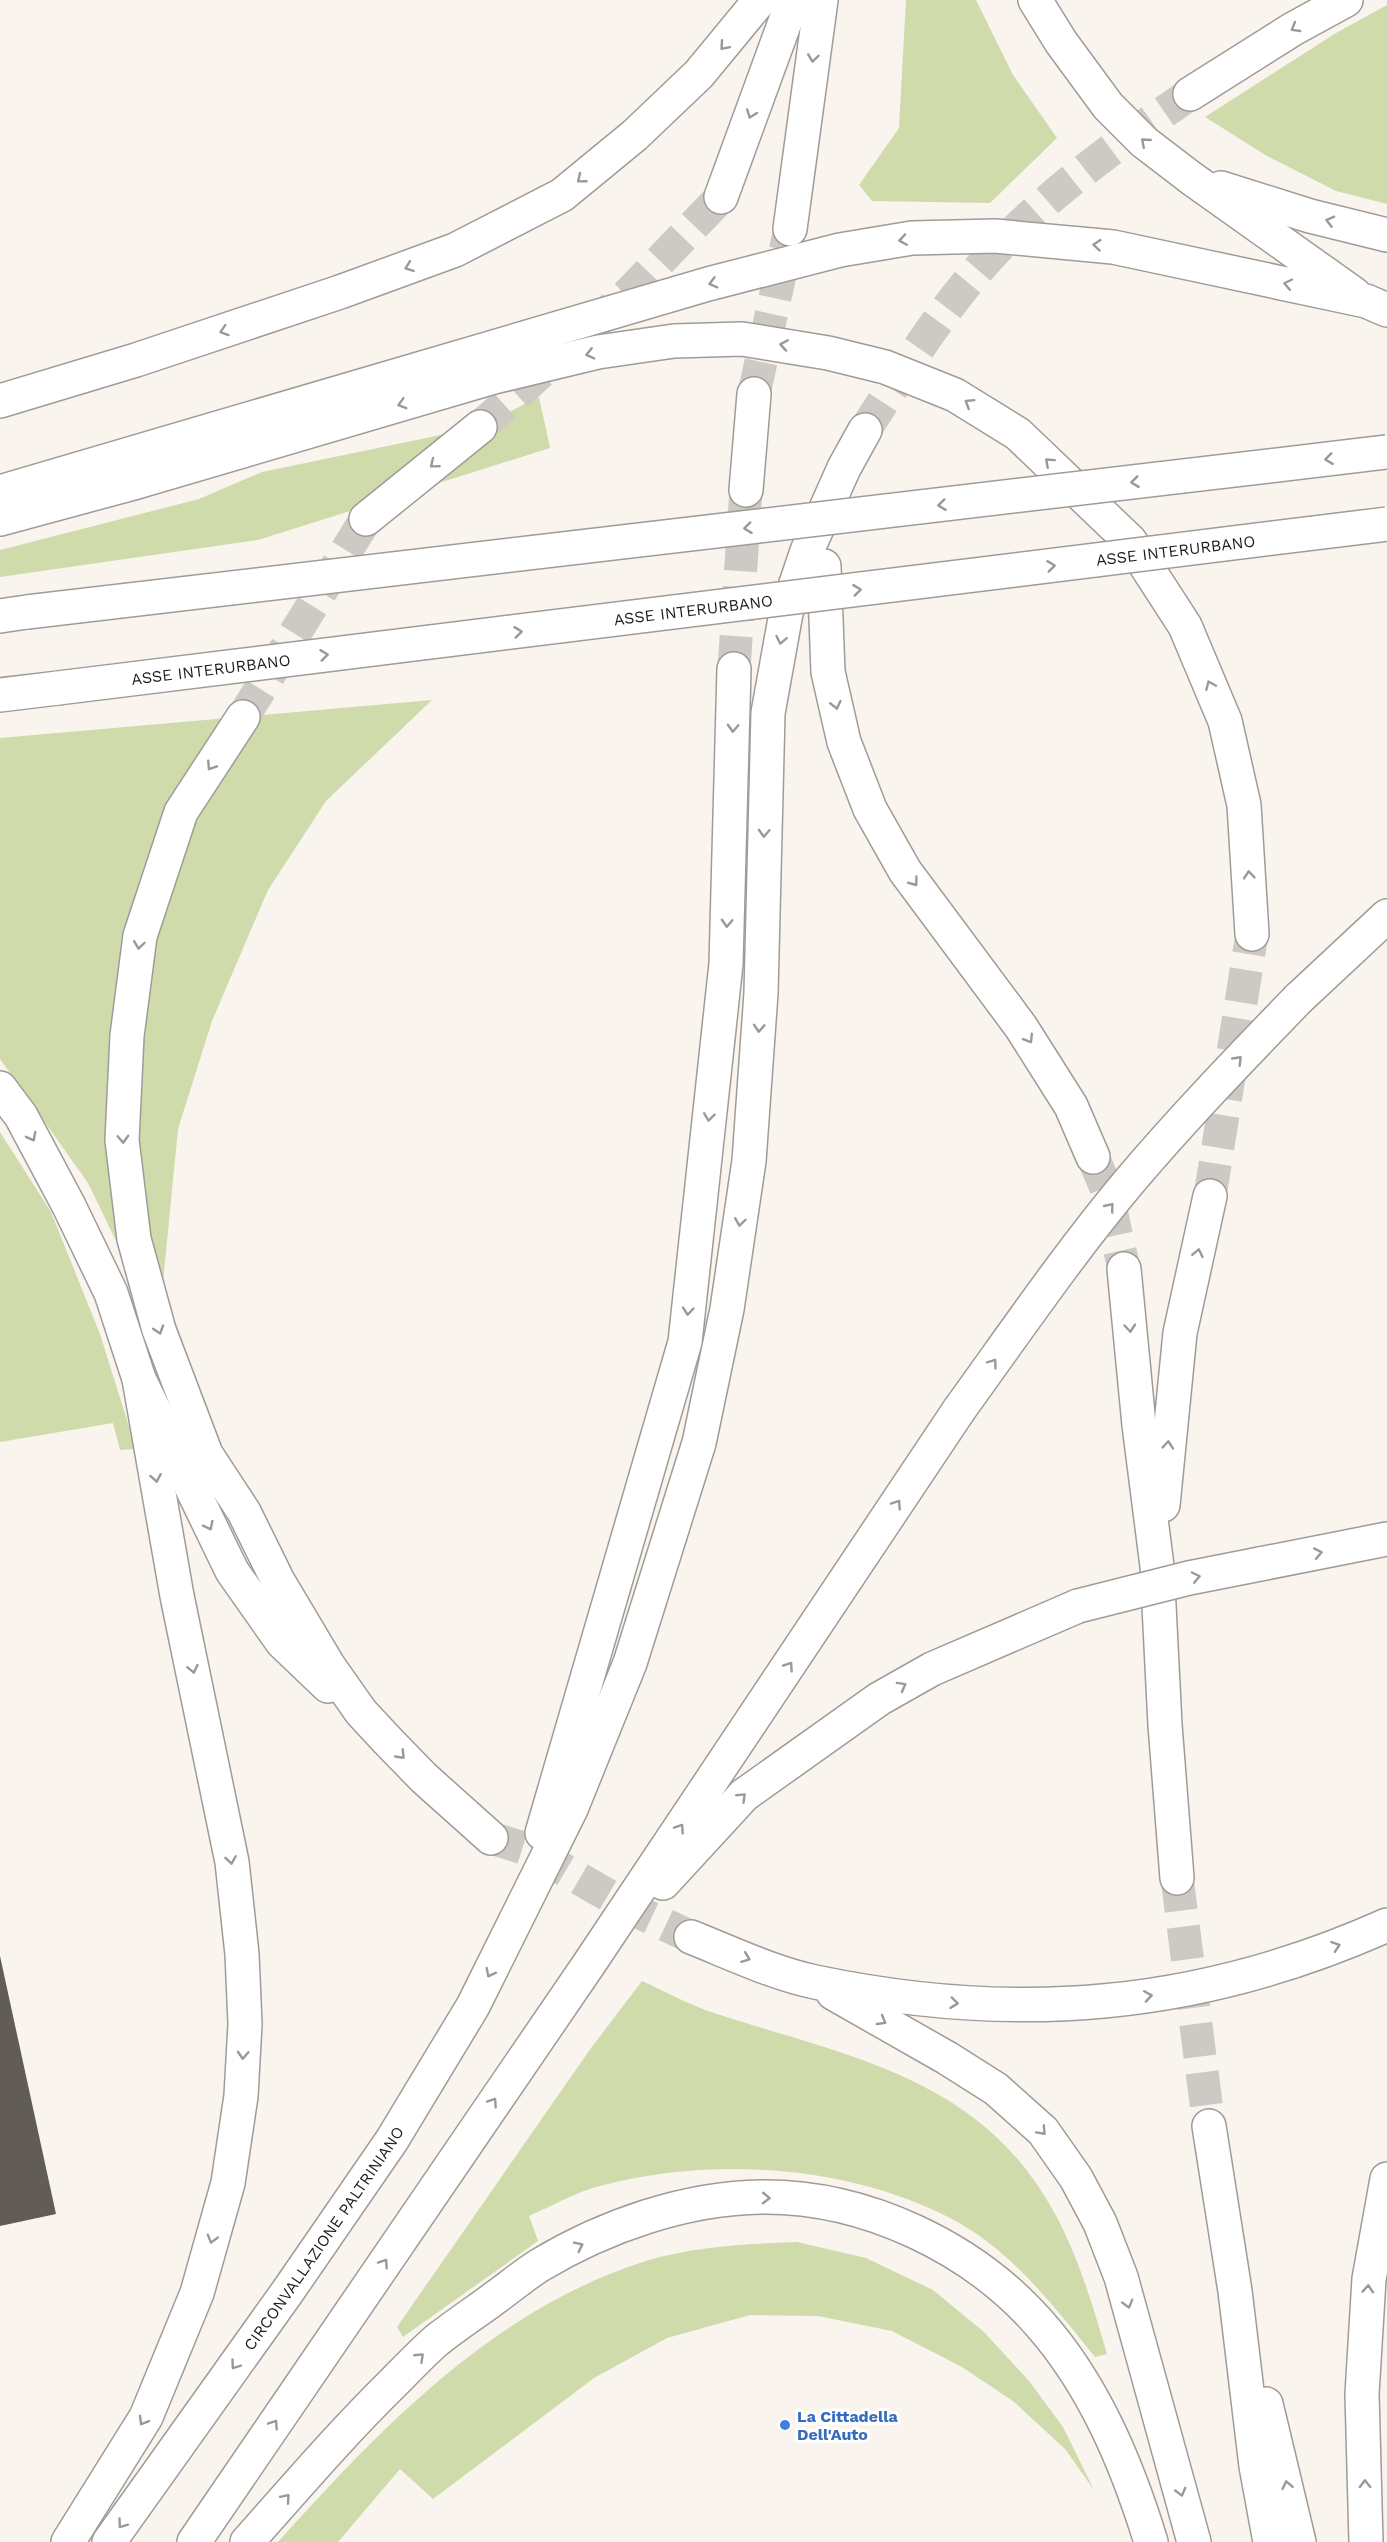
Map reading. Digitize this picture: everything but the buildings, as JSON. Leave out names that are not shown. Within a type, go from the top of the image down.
[{"type":"highway","points":[[0,401],[136,360],[340,292],[455,250],[551,201],[635,135],[683,90],[744,22],[760,0]]},
{"type":"highway","points":[[721,197],[793,0]]},
{"type":"highway","points":[[790,229],[821,0]]},
{"type":"highway","points":[[1035,0],[1061,42],[1108,106],[1144,142],[1191,178],[1376,306]]},
{"type":"highway","points":[[1190,94],[1293,29],[1346,0]]},
{"type":"highway","points":[[1191,178],[1310,216],[1387,235]]},
{"type":"highway","points":[[0,492],[708,284],[840,250],[912,238],[995,236],[1113,247],[1376,306]]},
{"type":"highway","points":[[0,519],[149,479],[494,377],[598,352],[674,341],[742,339],[828,353],[885,367],[955,395],[1018,434],[1130,541],[1185,626],[1226,722],[1244,805],[1252,934]]},
{"type":"highway","points":[[747,490],[754,394]]},
{"type":"highway","points":[[366,519],[480,427]]},
{"type":"highway","points":[[517,1921],[571,1809],[630,1663],[699,1443],[727,1309],[749,1161],[761,993],[768,713],[786,613],[807,551],[844,468],[865,430]]},
{"type":"highway","points":[[14,614],[1387,452]]},
{"type":"highway","points":[[831,501],[823,578],[828,672],[844,742],[870,809],[905,871],[1021,1027],[1071,1106],[1093,1157]]},
{"type":"highway","name":"ASSE INTERURBANO","points":[[0,695],[1387,524]]},
{"type":"highway","points":[[517,1921],[598,1633],[641,1497],[685,1342],[726,964],[734,669]]},
{"type":"highway","points":[[243,717],[181,812],[140,936],[127,1036],[122,1140],[134,1239],[159,1330],[206,1454],[244,1512],[278,1581],[328,1665],[362,1712],[424,1778],[491,1838]]},
{"type":"highway","points":[[194,2542],[589,1964],[959,1410],[1059,1270],[1128,1184],[1214,1086],[1298,999],[1387,916]]},
{"type":"highway","points":[[0,1088],[21,1116],[74,1215],[111,1293],[140,1378],[232,1571],[282,1642],[318,1679],[362,1712]]},
{"type":"highway","points":[[1157,1566],[1180,1333],[1210,1196]]},
{"type":"highway","points":[[1124,1269],[1139,1425],[1157,1566],[1165,1725],[1177,1878]]},
{"type":"highway","points":[[68,2542],[146,2417],[196,2293],[228,2183],[242,2096],[245,2024],[242,1954],[232,1862],[177,1596],[140,1378]]},
{"type":"highway","points":[[589,1964],[753,1788],[888,1694],[942,1665],[1078,1606],[1189,1578],[1387,1539]]},
{"type":"highway","name":"CIRCONVALLAZIONE PALTRINIANO","points":[[109,2542],[288,2291],[392,2140],[473,2006],[517,1921]]},
{"type":"highway","points":[[813,1981],[960,2004],[1039,2006],[1114,2002],[1180,1992],[1258,1973],[1346,1943],[1387,1925]]},
{"type":"highway","points":[[691,1937],[813,1981],[996,2089],[1043,2131],[1076,2178],[1100,2223],[1121,2277],[1194,2542]]},
{"type":"highway","points":[[1209,2126],[1235,2291],[1256,2466],[1270,2542]]},
{"type":"highway","points":[[1366,2542],[1362,2394],[1367,2302],[1387,2179]]},
{"type":"highway","points":[[247,2542],[352,2424],[436,2341],[540,2265],[616,2228],[688,2205],[762,2197],[824,2202],[881,2218],[943,2245],[996,2281],[1039,2323],[1075,2369],[1108,2430],[1151,2542]]},
{"type":"highway","points":[[1235,2291],[1282,2464],[1299,2542]]},
{"type":"green space","points":[[906,0],[976,0],[1013,75],[1057,138],[990,203],[872,201],[859,185],[899,128]]},
{"type":"green space","points":[[1387,5],[1387,204],[1336,191],[1267,156],[1205,117],[1336,33]]},
{"type":"green space","points":[[539,397],[550,448],[258,540],[0,577],[0,550],[199,499],[262,472],[479,427]]},
{"type":"green space","points":[[432,700],[326,801],[268,890],[212,1021],[178,1129],[160,1313],[150,1311],[88,1183],[0,1059],[0,738]]},
{"type":"green space","points":[[0,1132],[51,1212],[100,1334],[136,1449],[120,1450],[113,1423],[0,1442]]},
{"type":"green space","points":[[642,1981],[708,2011],[846,2054],[890,2071],[932,2091],[971,2116],[1007,2147],[1050,2205],[1071,2246],[1107,2354],[1095,2357],[1030,2280],[993,2246],[952,2219],[912,2201],[869,2187],[825,2177],[779,2171],[734,2169],[688,2171],[600,2186],[573,2195],[529,2216],[538,2241],[403,2337],[397,2327],[591,2048]]},
{"type":"green space","points":[[797,2242],[866,2258],[933,2290],[984,2332],[1029,2381],[1063,2427],[1094,2490],[1065,2449],[1013,2401],[962,2367],[892,2331],[818,2316],[750,2315],[667,2338],[594,2378],[433,2499],[400,2469],[338,2542],[278,2542],[358,2456],[401,2415],[445,2376],[492,2340],[541,2308],[593,2281],[667,2255],[722,2246]]},
{"type":"tunnel","points":[[865,430],[943,314],[996,250],[1064,187],[1190,94]]},
{"type":"tunnel","points":[[480,427],[631,291],[721,197]]},
{"type":"tunnel","points":[[754,394],[790,229]]},
{"type":"tunnel","points":[[734,669],[746,490]]},
{"type":"tunnel","points":[[243,717],[366,519]]},
{"type":"tunnel","points":[[1210,1196],[1252,934]]},
{"type":"tunnel","points":[[1093,1157],[1106,1188],[1124,1269]]},
{"type":"tunnel","points":[[491,1838],[530,1850],[630,1908],[691,1937]]},
{"type":"tunnel","points":[[1177,1878],[1209,2126]]},
{"type":"place","name":"La Cittadella Dell'Auto","points":[[785,2425]]}]
